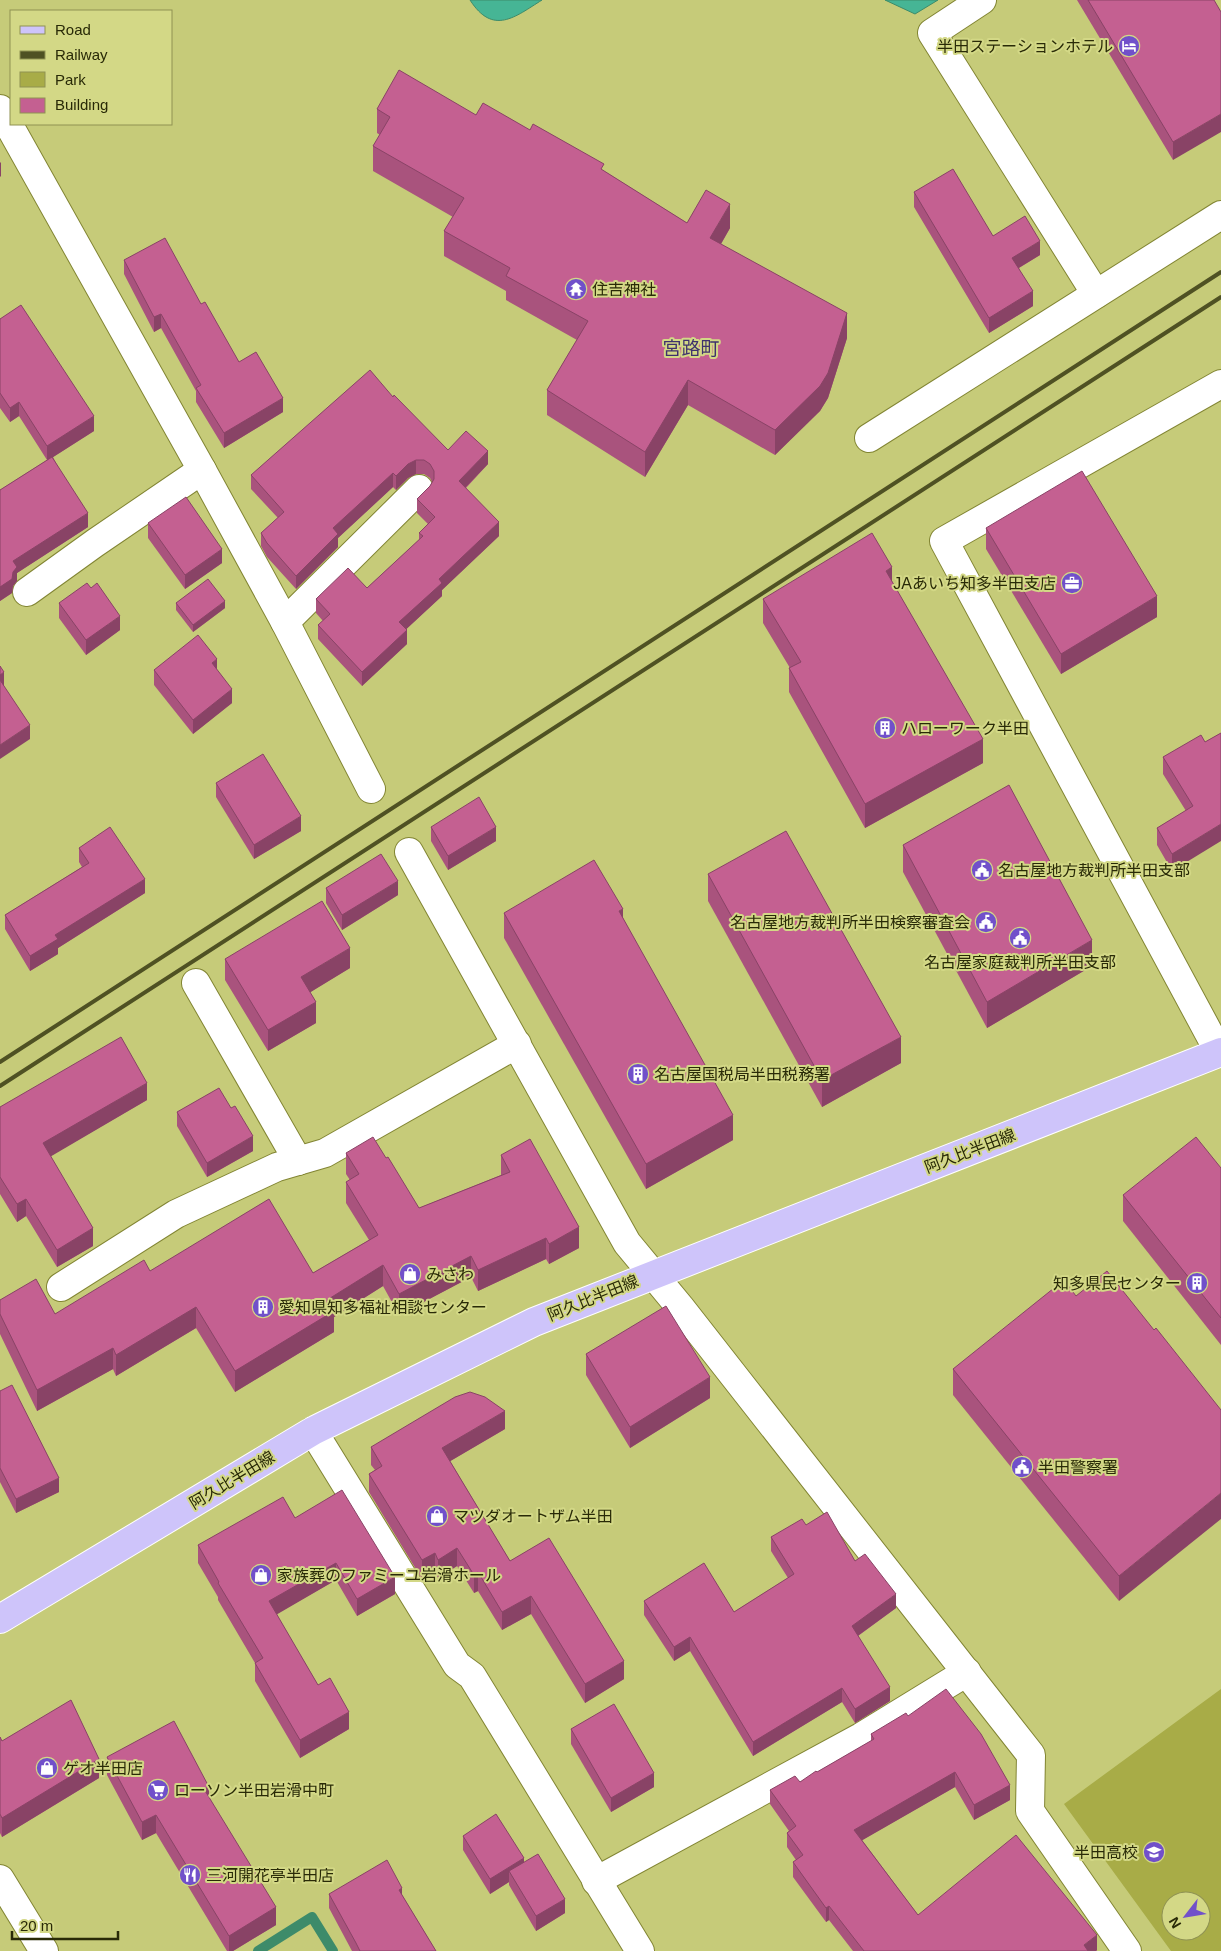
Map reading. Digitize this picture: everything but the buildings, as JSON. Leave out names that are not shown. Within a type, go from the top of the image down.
[{"type":"main road","name":"阿久比半田線","points":[[0,1619],[313,1431],[534,1322],[1220,1052]]},
{"type":"street","points":[[982,0],[932,33],[1096,294]]},
{"type":"street","points":[[0,109],[285,622],[370,789]]},
{"type":"street","points":[[869,438],[1221,215]]},
{"type":"street","points":[[1220,1052],[944,541],[1221,384]]},
{"type":"street","points":[[28,592],[94,543],[202,470]]},
{"type":"street","points":[[285,622],[419,489]]},
{"type":"street","points":[[409,852],[627,1243],[1031,1755],[1030,1811],[1128,1951]]},
{"type":"street","points":[[196,983],[298,1161]]},
{"type":"street","points":[[61,1287],[176,1214],[277,1167],[325,1153],[517,1044]]},
{"type":"street","points":[[313,1431],[457,1665],[472,1676],[640,1951]]},
{"type":"street","points":[[596,1881],[861,1737],[967,1672]]},
{"type":"street","points":[[0,1879],[44,1951]]},
{"type":"green space","name":"半田高校","points":[[1221,1689],[1221,1951],[1171,1951],[1164,1941],[1211,1941],[1211,1891],[1161,1891],[1161,1937],[1064,1804]]},
{"type":"shaded area","points":[[470,0],[542,0],[513,17],[496,20],[487,18]]},
{"type":"shaded area","points":[[885,0],[938,0],[915,14]]},
{"type":"waterway","points":[[258,1951],[312,1917],[333,1951]]},
{"type":"railway","points":[[0,1062],[1221,272]]},
{"type":"railway","points":[[0,1086],[1221,297]]},
{"type":"place","name":"半田ステーションホテル","points":[[1129,46]]},
{"type":"place","name":"住吉神社","points":[[576,289]]},
{"type":"place","name":"JAあいち知多半田支店","points":[[1072,583]]},
{"type":"place","name":"ハローワーク半田","points":[[885,728]]},
{"type":"place","name":"名古屋地方裁判所半田支部","points":[[982,870]]},
{"type":"place","name":"名古屋地方裁判所半田検察審査会","points":[[986,922]]},
{"type":"place","name":"名古屋家庭裁判所半田支部","points":[[1020,938]]},
{"type":"place","name":"名古屋国税局半田税務署","points":[[638,1074]]},
{"type":"place","name":"みさわ","points":[[410,1274]]},
{"type":"place","name":"知多県民センター","points":[[1197,1283]]},
{"type":"place","name":"愛知県知多福祉相談センター","points":[[263,1307]]},
{"type":"place","name":"半田警察署","points":[[1022,1467]]},
{"type":"place","name":"マツダオートザム半田","points":[[437,1516]]},
{"type":"place","name":"家族葬のファミーユ岩滑ホール","points":[[261,1575]]},
{"type":"place","name":"ゲオ半田店","points":[[47,1768]]},
{"type":"place","name":"ローソン半田岩滑中町","points":[[158,1790]]},
{"type":"place","name":"半田高校","points":[[1154,1852]]},
{"type":"place","name":"三河開花亭半田店","points":[[190,1875]]},
{"type":"district","name":"宮路町","points":[[691,348]]}]
